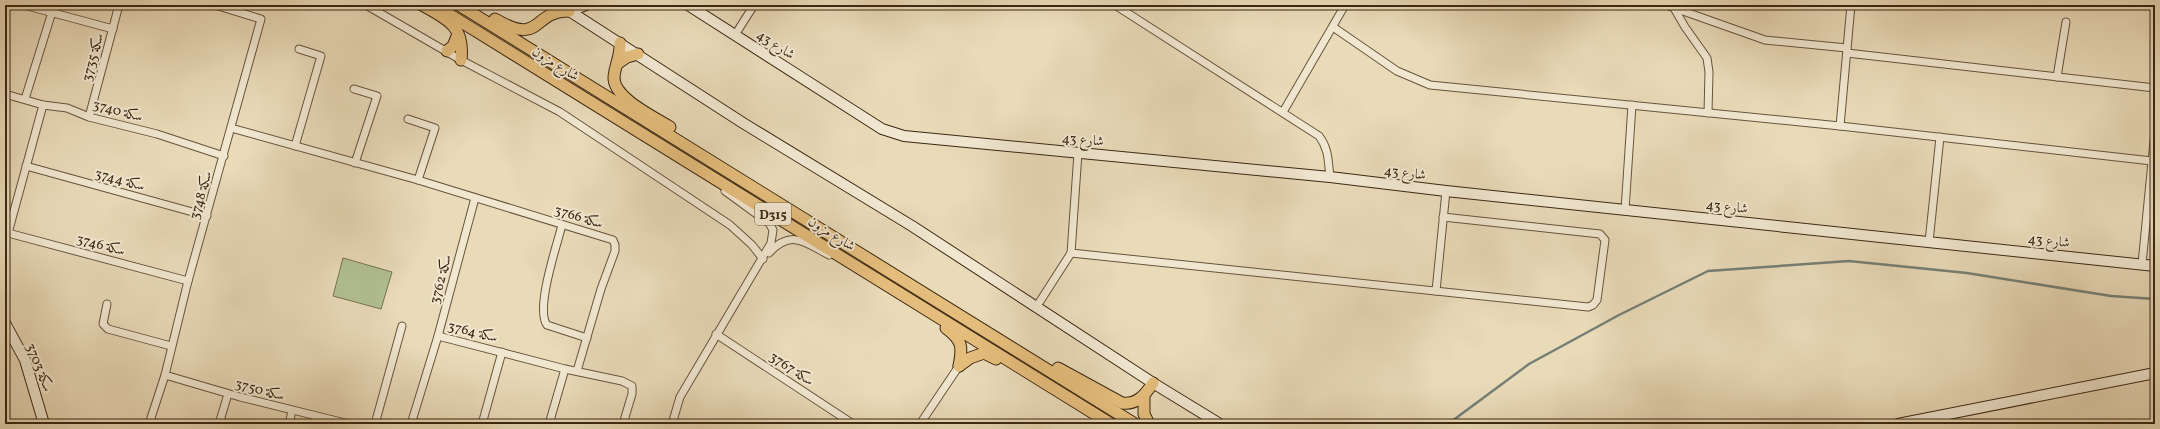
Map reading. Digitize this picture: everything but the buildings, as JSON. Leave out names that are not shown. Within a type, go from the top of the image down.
[{"type":"main road","points":[[422,5],[452,22],[458,34],[461,46],[461,60]]},
{"type":"main road","name":"شارع مزون","points":[[434,5],[1111,424]]},
{"type":"main road","name":"شارع مزون","points":[[460,5],[1135,424]]},
{"type":"main road","points":[[472,5],[508,26],[518,30],[535,27],[544,19],[564,8]]},
{"type":"main road","points":[[544,19],[548,5]]},
{"type":"main road","points":[[446,51],[453,46],[458,34]]},
{"type":"main road","points":[[620,43],[614,82],[621,95],[701,148],[711,162]]},
{"type":"main road","points":[[617,64],[627,57],[638,54]]},
{"type":"main road","points":[[906,296],[955,335],[961,344],[962,351],[959,366]]},
{"type":"main road","points":[[959,366],[970,358],[984,353],[1066,397],[1104,424]]},
{"type":"main road","points":[[1024,356],[1042,360],[1118,402],[1129,403],[1144,397]]},
{"type":"main road","points":[[1149,424],[1144,414],[1144,397],[1153,383]]},
{"type":"street","points":[[24,5],[113,29]]},
{"type":"street","name":"سكة 3735","points":[[89,117],[119,5]]},
{"type":"street","name":"سكة 3748","points":[[150,424],[165,375],[188,281],[261,19],[215,5]]},
{"type":"street","points":[[366,5],[461,60],[560,112],[669,183],[730,225],[752,245],[763,259]]},
{"type":"street","points":[[564,8],[586,5],[586,22]]},
{"type":"street","name":"شارع 43","points":[[688,5],[870,121],[895,134],[1330,177],[1446,191],[2155,266]]},
{"type":"street","points":[[735,35],[754,5]]},
{"type":"street","points":[[1115,5],[1319,136],[1326,144],[1330,177]]},
{"type":"street","points":[[1283,112],[1345,5]]},
{"type":"street","points":[[1666,5],[1765,40],[2155,88]]},
{"type":"street","points":[[1840,126],[1851,5]]},
{"type":"street","points":[[564,8],[638,54],[743,123],[912,226],[1153,383],[1220,424]]},
{"type":"street","points":[[1674,8],[1685,27],[1707,58],[1709,72],[1708,113]]},
{"type":"street","points":[[25,99],[52,12]]},
{"type":"street","points":[[2057,77],[2066,22]]},
{"type":"street","points":[[1333,27],[1397,71],[1430,85],[1840,126],[2152,161]]},
{"type":"street","points":[[294,146],[321,56],[299,49]]},
{"type":"street","points":[[354,89],[377,96],[355,163]]},
{"type":"street","name":"سكة 3740","points":[[5,94],[43,105],[67,108],[89,117],[157,134],[224,156]]},
{"type":"street","points":[[6,234],[43,105]]},
{"type":"street","points":[[1625,210],[1632,105]]},
{"type":"street","points":[[408,119],[435,128],[418,180]]},
{"type":"street","points":[[231,128],[418,180],[475,198]]},
{"type":"street","points":[[2142,264],[2155,131]]},
{"type":"street","points":[[1929,242],[1940,138]]},
{"type":"street","points":[[1037,306],[1071,254],[1078,153]]},
{"type":"street","name":"سكة 3744","points":[[26,166],[207,216]]},
{"type":"street","points":[[672,424],[680,397],[716,334],[763,259],[773,239],[773,230],[769,223],[723,189],[708,174]]},
{"type":"street","points":[[1436,291],[1446,191]]},
{"type":"street","name":"سكة 3766","points":[[475,198],[613,240],[615,245],[577,371]]},
{"type":"street","name":"سكة 3762","points":[[411,424],[438,336],[475,198]]},
{"type":"street","points":[[1071,254],[1592,306],[1598,298],[1605,240],[1600,234],[1443,218]]},
{"type":"street","points":[[562,225],[545,295],[543,318],[547,325],[587,338]]},
{"type":"street","name":"سكة 3746","points":[[6,234],[188,281]]},
{"type":"street","points":[[763,259],[779,243],[792,239],[802,241],[838,260],[858,267]]},
{"type":"street","points":[[107,304],[103,324],[108,329],[171,346]]},
{"type":"street","name":"سكة 3703","points":[[5,323],[25,360],[44,424]]},
{"type":"street","points":[[375,424],[402,326]]},
{"type":"street","name":"سكة 3767","points":[[716,334],[853,424]]},
{"type":"street","name":"سكة 3764","points":[[438,336],[565,369],[622,381],[632,386],[632,394],[623,424]]},
{"type":"street","name":"سكة 3764","points":[[482,424],[502,352]]},
{"type":"street","points":[[920,424],[959,366]]},
{"type":"street","points":[[549,424],[565,369]]},
{"type":"street","points":[[1898,424],[2155,373]]},
{"type":"street","name":"سكة 3750","points":[[165,375],[228,394],[349,424]]},
{"type":"street","points":[[219,424],[228,394]]},
{"type":"street","points":[[289,424],[292,411]]},
{"type":"green space","points":[[343,258],[392,272],[381,309],[333,296]]},
{"type":"waterway","points":[[1448,424],[1529,364],[1619,315],[1708,271],[1849,261],[1967,273],[2111,296],[2155,299]]}]
